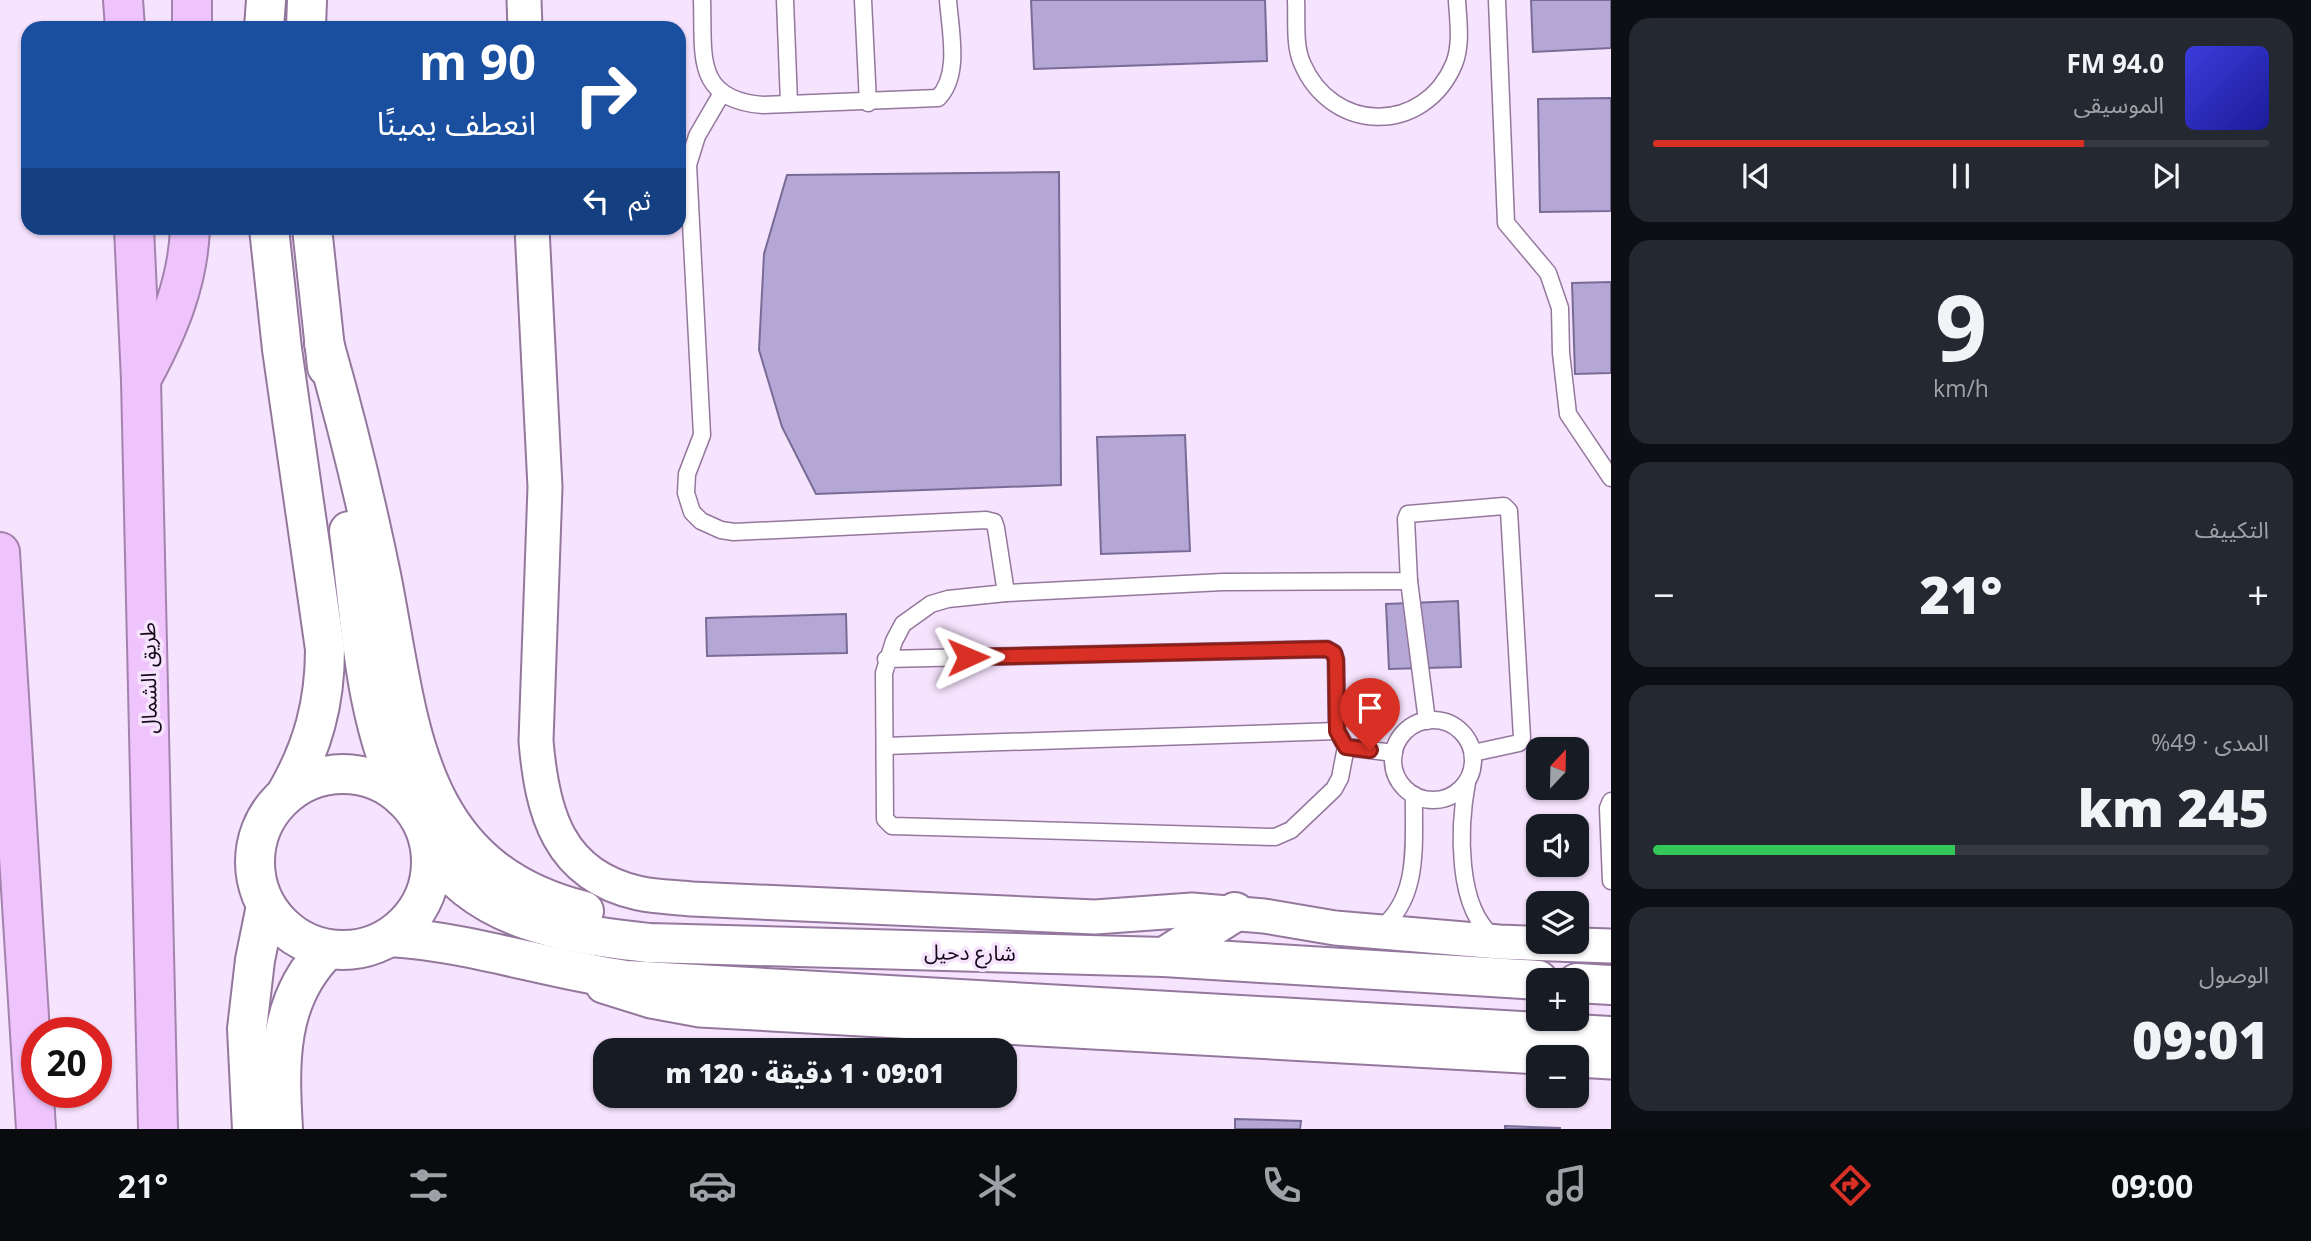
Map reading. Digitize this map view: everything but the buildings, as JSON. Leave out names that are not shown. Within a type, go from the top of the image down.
[{"type":"highway","points":[[123,0],[124,21]]},
{"type":"highway","points":[[192,0],[192,21]]},
{"type":"highway","name":"طريق الشمال","points":[[134,235],[141,380],[158,1129]]},
{"type":"highway","points":[[141,380],[162,341],[181,291],[189,235]]},
{"type":"highway","points":[[0,552],[36,1129]]},
{"type":"main road","points":[[264,21],[265,0]]},
{"type":"main road","points":[[306,21],[307,0]]},
{"type":"main road","points":[[271,235],[282,349],[325,649],[321,710],[313,739],[286,794],[270,812],[259,834],[254,858],[257,883],[266,906],[293,933],[328,949],[349,950],[390,937],[410,920],[423,898],[430,874],[430,848],[422,824],[404,798],[378,739],[369,689],[324,343],[313,235]]},
{"type":"main road","points":[[324,343],[369,520],[414,745],[449,822],[469,849],[491,869],[517,884],[572,908],[601,915],[735,930],[792,947]]},
{"type":"main road","points":[[286,794],[308,781],[333,774],[358,775],[383,783],[404,798]]},
{"type":"main road","name":"شارع دحيل","points":[[430,848],[443,868],[479,900],[536,922],[573,932],[649,943],[1164,957],[1526,979]]},
{"type":"main road","points":[[252,1129],[247,1029],[250,995],[266,906]]},
{"type":"main road","points":[[1164,957],[1235,912]]},
{"type":"main road","points":[[390,937],[469,947],[572,973],[626,980],[1611,1036]]},
{"type":"main road","points":[[283,1129],[281,1074],[285,1024],[304,976],[328,949]]},
{"type":"main road","points":[[1589,984],[1611,985]]},
{"type":"main road","points":[[1172,1009],[1241,1038]]},
{"type":"street","points":[[524,0],[525,21]]},
{"type":"street","name":"شارع دحيل","points":[[532,235],[545,487],[536,741],[540,784],[550,822],[569,854],[601,877],[637,893],[692,899],[1096,917],[1192,910],[1235,912],[1377,932],[1499,942],[1611,946]]},
{"type":"street","points":[[572,973],[650,1002],[700,1010],[1241,1038],[1526,1056]]},
{"type":"street","points":[[1589,1061],[1611,1062]]},
{"type":"lane","points":[[702,0],[705,72],[722,93],[740,103],[868,103],[938,98],[948,87],[952,64],[948,0]]},
{"type":"lane","points":[[785,0],[789,103]]},
{"type":"lane","points":[[863,0],[868,103]]},
{"type":"lane","points":[[1296,0],[1297,44],[1301,61],[1312,84],[1331,102],[1347,111],[1365,116],[1389,116],[1410,111],[1429,99],[1442,85],[1455,62],[1458,47],[1457,0]]},
{"type":"lane","points":[[1497,0],[1506,223],[1548,272],[1560,308],[1561,353],[1568,414],[1611,478]]},
{"type":"lane","points":[[722,93],[697,135],[688,165],[702,435],[685,484],[692,512],[709,526],[734,532],[986,520],[994,522],[1006,593]]},
{"type":"lane","points":[[1427,721],[1409,581],[1406,519],[1408,514],[1507,508],[1522,738],[1519,743],[1473,753]]},
{"type":"lane","points":[[886,659],[1327,649],[1334,653],[1336,660],[1337,731],[1346,747],[1340,778],[1334,789],[1291,830],[1275,837],[892,826],[885,819],[886,659],[903,624],[931,604],[948,599],[1006,593],[1223,583],[1409,581]]},
{"type":"lane","points":[[1467,782],[1457,792],[1443,799],[1428,800],[1414,795],[1397,777],[1394,753],[1406,732],[1427,721],[1452,724],[1469,742],[1473,753],[1473,768],[1467,782],[1462,819],[1469,896],[1482,927],[1499,942]]},
{"type":"lane","points":[[885,746],[1337,731]]},
{"type":"lane","points":[[1346,747],[1394,753]]},
{"type":"lane","points":[[1377,932],[1396,914],[1410,887],[1414,795]]},
{"type":"lane","points":[[1611,801],[1608,808],[1611,881]]},
{"type":"route","points":[[968,657],[1327,649],[1334,653],[1336,660],[1337,731],[1346,747],[1370,750]]}]
